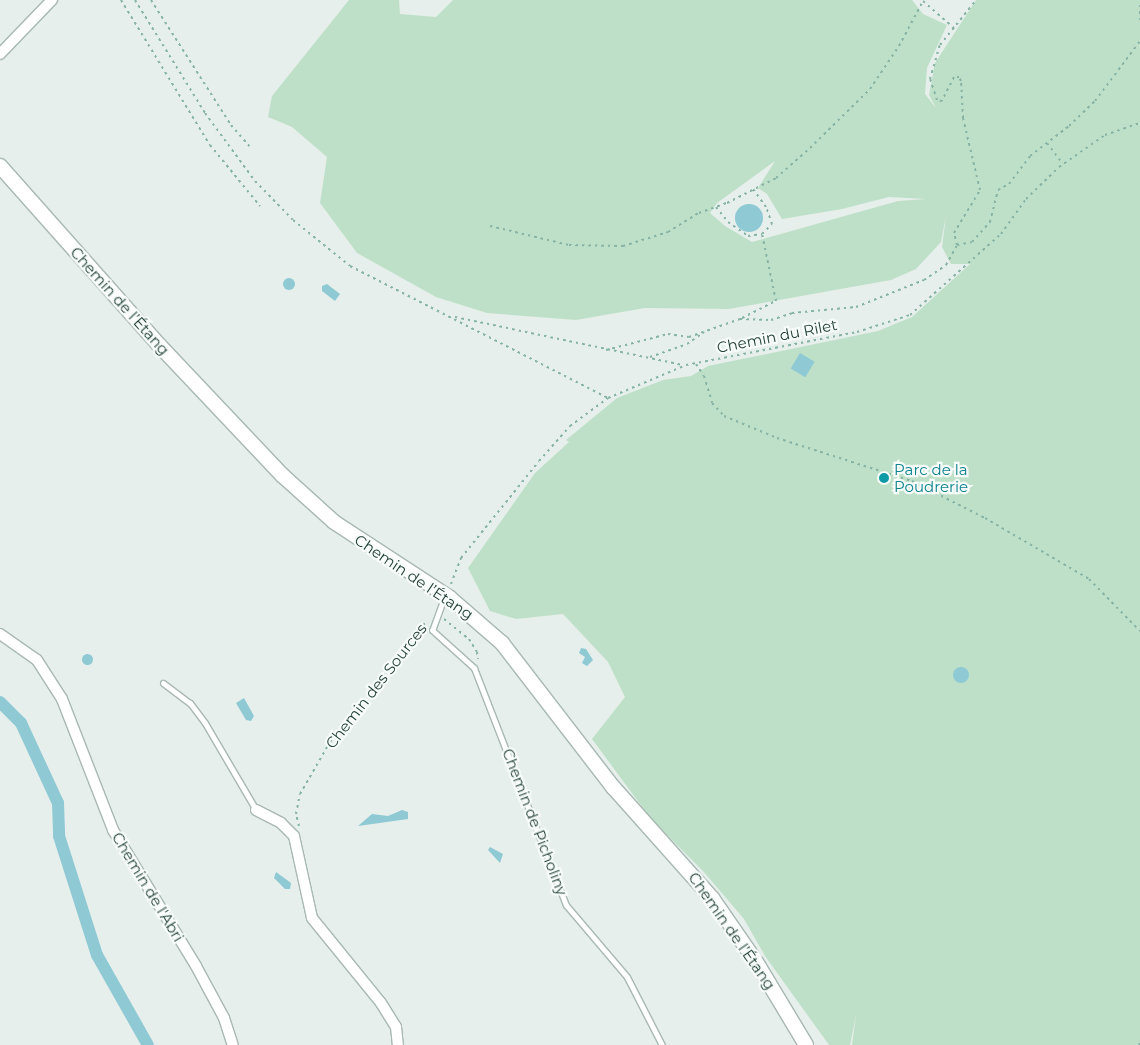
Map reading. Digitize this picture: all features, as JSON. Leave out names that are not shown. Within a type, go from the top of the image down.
[{"type":"main road","name":"Chemin de l’Étang","points":[[0,166],[146,331],[282,475],[334,522],[443,594],[502,643],[613,787],[712,898],[755,960],[806,1045]]},
{"type":"street","points":[[0,54],[52,0]]},
{"type":"street","name":"Chemin de l'Abri","points":[[0,634],[37,660],[62,699],[113,830],[196,966],[224,1018],[234,1045]]},
{"type":"street","points":[[256,810],[281,823],[294,836],[312,918],[381,1003],[396,1027],[398,1045]]},
{"type":"lane","name":"Chemin de Picholiny","points":[[443,594],[432,630],[474,668],[566,905],[627,977],[662,1045]]},
{"type":"lane","points":[[163,683],[190,703],[205,723],[256,810]]},
{"type":"path","points":[[121,0],[210,145],[260,206]]},
{"type":"path","points":[[136,0],[205,113],[255,180],[293,220],[350,266],[453,317],[608,398]]},
{"type":"path","points":[[151,0],[231,125],[249,146]]},
{"type":"path","points":[[740,318],[771,320],[792,314],[856,307],[924,280],[946,265],[956,245],[954,233],[980,190],[963,118],[961,81],[959,77],[954,77],[942,101],[937,100],[930,79],[940,45],[976,0]]},
{"type":"path","points":[[490,226],[569,245],[623,246],[668,232],[776,178],[810,148],[870,89],[899,46],[923,1],[954,28]]},
{"type":"path","points":[[1140,5],[1140,23]]},
{"type":"path","points":[[956,245],[972,242],[990,222],[998,190],[1009,184],[1030,156],[1094,100],[1140,41]]},
{"type":"path","name":"Chemin du Rilet","points":[[443,594],[451,584],[461,558],[546,454],[570,426],[608,398],[686,365],[857,332],[910,316],[1001,234],[1026,199],[1063,164],[1105,135],[1140,123]]},
{"type":"path","points":[[1047,143],[1063,164]]},
{"type":"path","points":[[716,207],[728,222],[748,236],[762,234],[772,224],[766,207],[753,189]]},
{"type":"path","points":[[606,350],[668,334],[689,337],[740,318],[776,301],[762,234]]},
{"type":"path","points":[[453,317],[686,365]]},
{"type":"path","points":[[648,358],[687,344],[706,331]]},
{"type":"path","points":[[695,363],[704,376],[712,404],[724,416],[777,438],[912,481],[977,514],[1088,579],[1140,631]]},
{"type":"path","points":[[438,615],[469,639],[478,652],[478,662],[474,668]]},
{"type":"path","name":"Chemin des Sources","points":[[301,830],[296,814],[300,794],[330,742],[426,621]]},
{"type":"green space","points":[[349,0],[399,0],[400,14],[436,17],[453,0],[912,0],[923,14],[947,25],[927,68],[925,94],[936,108],[929,95],[935,63],[976,0],[1140,0],[1140,1045],[852,1045],[856,1015],[850,1045],[829,1045],[765,956],[744,919],[703,871],[651,819],[592,739],[625,697],[608,662],[563,614],[516,619],[490,611],[468,568],[535,473],[569,442],[566,440],[617,398],[663,380],[691,376],[708,366],[878,331],[912,317],[970,264],[951,264],[942,247],[946,216],[941,242],[916,269],[891,280],[729,309],[645,308],[576,320],[487,313],[436,297],[357,253],[320,203],[327,157],[292,127],[268,117],[272,96]],"holes":[[[775,161],[758,188],[767,194],[782,219],[842,209],[889,197],[925,199],[898,201],[752,242],[725,226],[710,213],[717,203]]]},
{"type":"water","points":[[749,204],[759,208],[763,218],[759,228],[749,232],[739,228],[735,218],[739,208]]},
{"type":"water","points":[[291,278],[294,279],[294,289],[287,290],[284,289],[283,282],[284,279]]},
{"type":"water","points":[[327,284],[340,294],[335,301],[322,291],[322,286]]},
{"type":"water","points":[[800,353],[815,362],[805,377],[791,368]]},
{"type":"water","points":[[581,648],[586,649],[593,660],[587,666],[582,663],[585,657],[579,653]]},
{"type":"water","points":[[85,654],[89,654],[92,659],[91,663],[85,664],[82,661],[82,657]]},
{"type":"water","points":[[961,667],[967,669],[969,675],[967,681],[961,683],[955,681],[953,675],[955,669]]},
{"type":"water","points":[[244,698],[254,716],[251,721],[246,720],[236,703]]},
{"type":"water","points":[[402,810],[408,812],[408,819],[358,826],[372,814],[388,816]]},
{"type":"water","points":[[490,847],[503,854],[500,863],[488,850]]},
{"type":"water","points":[[276,872],[291,883],[290,889],[285,889],[274,878]]},
{"type":"waterway","points":[[0,702],[21,723],[58,803],[59,836],[97,955],[148,1045]]},
{"type":"place","name":"Parc de la Poudrerie","points":[[884,478]]}]
